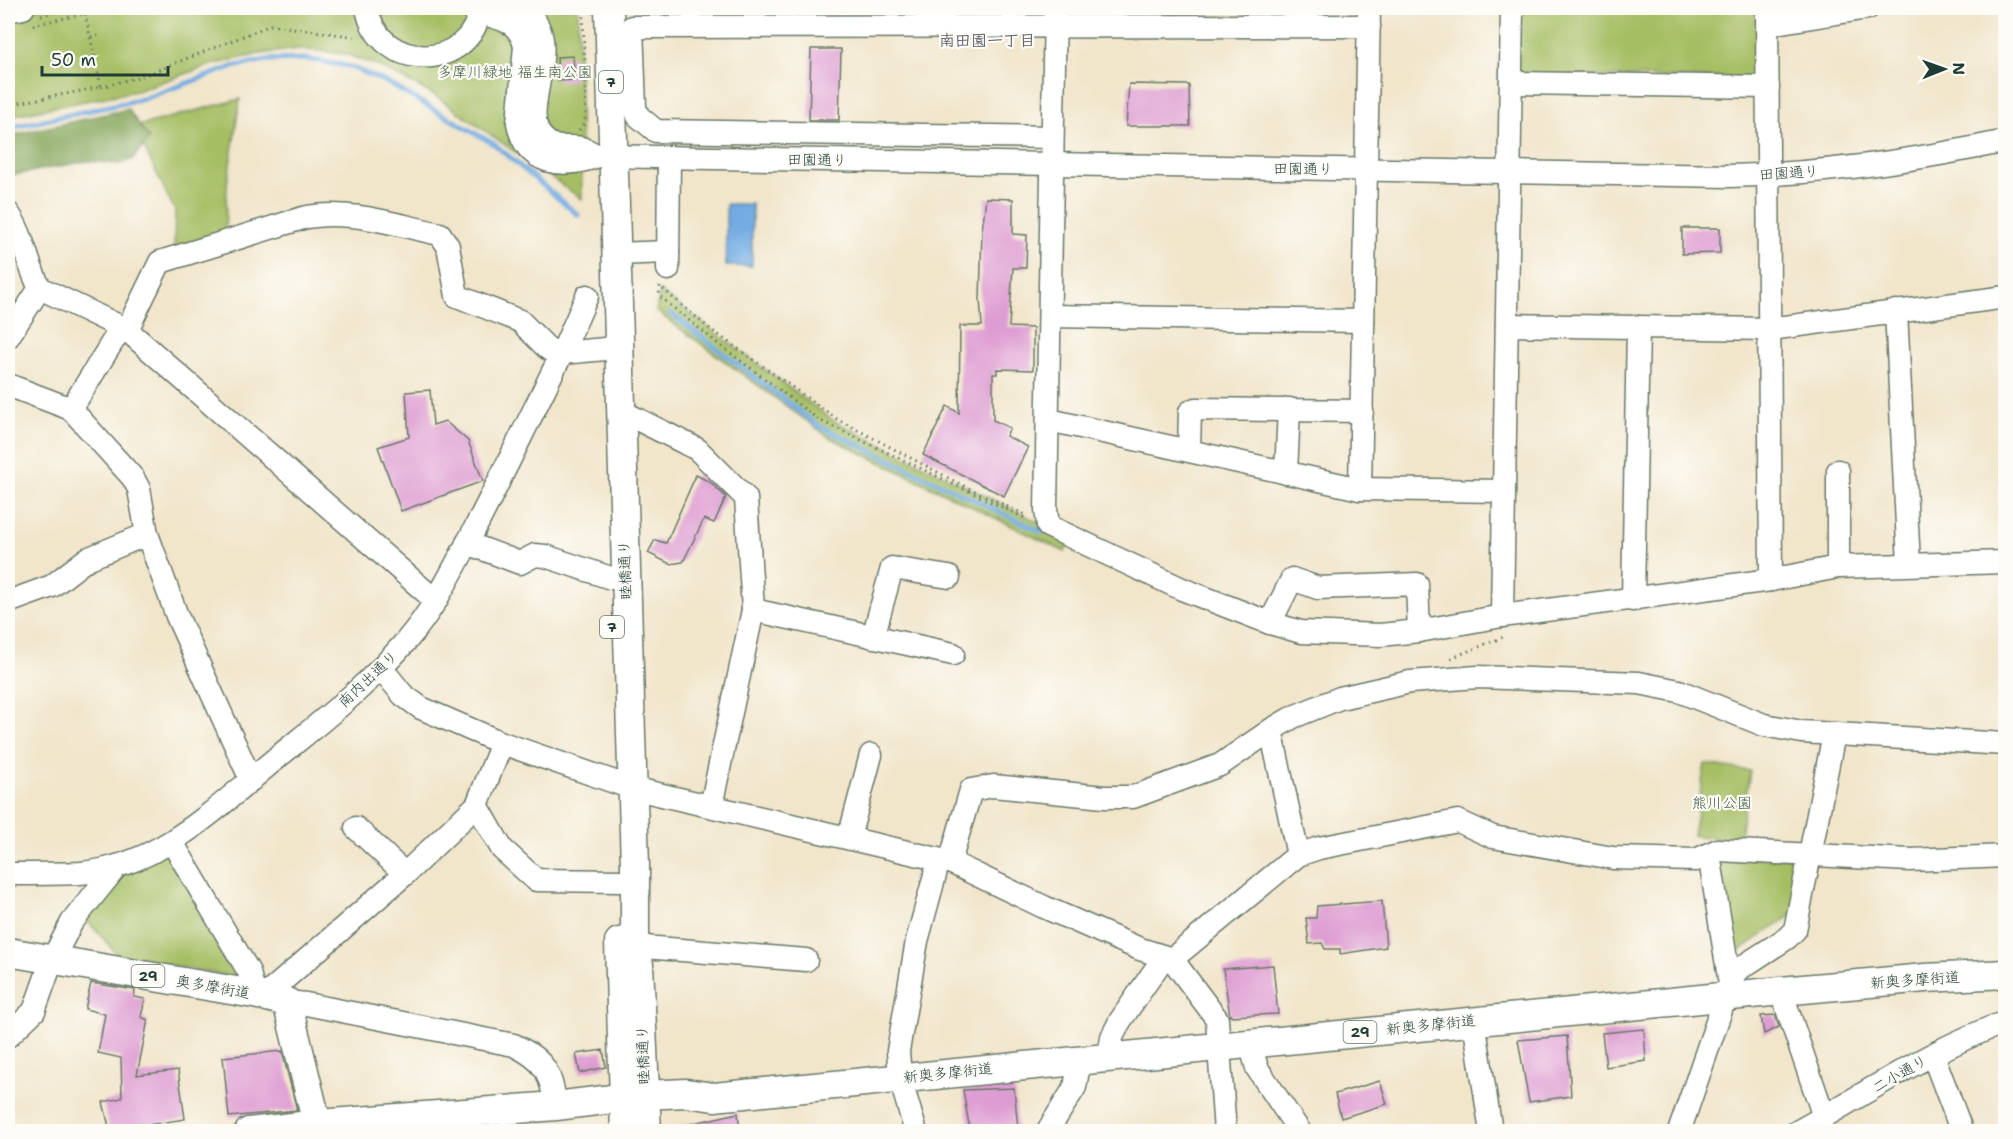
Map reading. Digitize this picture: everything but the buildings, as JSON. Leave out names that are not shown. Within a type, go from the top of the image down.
[{"type":"main road","name":"睦橋通り","points":[[594,8],[616,254],[621,411],[627,945],[635,1114]]},
{"type":"main road","name":"睦橋通り","points":[[609,8],[605,349],[610,578],[625,786],[620,881],[627,945]]},
{"type":"main road","name":"奥多摩街道","points":[[8,952],[269,998]]},
{"type":"main road","name":"新奥多摩街道","points":[[423,1131],[635,1114],[686,1093],[714,1097],[1474,1021],[1728,990],[1781,991],[1925,978],[2006,974]]},
{"type":"main road","points":[[269,998],[318,1128]]},
{"type":"main road","name":"新奥多摩街道","points":[[249,1131],[318,1128],[556,1106],[635,1114]]},
{"type":"street","points":[[366,8],[380,39],[396,51],[424,57],[434,57],[446,52],[462,41],[475,26],[480,10],[511,22],[517,27],[525,46],[518,123],[519,132],[527,146],[541,159],[554,163],[582,162],[606,156]]},
{"type":"street","points":[[522,8],[534,19],[540,30],[543,45],[534,115],[536,128],[541,137],[554,146],[581,148],[606,156]]},
{"type":"street","points":[[1502,616],[1512,8]]},
{"type":"street","points":[[1771,580],[1768,16],[1868,8]]},
{"type":"street","points":[[8,11],[26,16]]},
{"type":"street","points":[[1052,137],[656,132],[638,116],[635,107],[632,17],[1369,16],[1360,489]]},
{"type":"street","points":[[1055,17],[1046,509],[1048,526],[1182,589],[1270,623],[1301,632],[1380,634],[1419,631],[1502,616],[1771,580],[1838,567],[2006,562]]},
{"type":"street","points":[[1511,83],[1768,87]]},
{"type":"street","name":"田園通り","points":[[606,156],[1366,171],[1770,175],[1889,163],[2006,141]]},
{"type":"street","points":[[616,254],[663,272],[669,156]]},
{"type":"street","points":[[8,213],[40,288],[124,329],[436,601]]},
{"type":"street","points":[[71,410],[124,329],[160,262],[322,213],[360,217],[440,234],[448,246],[457,296],[520,321],[552,352],[605,349]]},
{"type":"street","points":[[8,337],[40,288]]},
{"type":"street","name":"南内出通り","points":[[8,874],[81,873],[117,866],[158,850],[191,829],[382,669],[409,638],[436,601],[562,353],[587,296]]},
{"type":"street","points":[[1507,325],[1770,329],[2006,297]]},
{"type":"street","points":[[1896,311],[1909,564]]},
{"type":"street","points":[[1050,316],[1364,321]]},
{"type":"street","points":[[1633,600],[1638,327]]},
{"type":"street","points":[[8,385],[71,410],[133,478],[139,489],[147,534],[177,616],[251,780]]},
{"type":"street","points":[[1189,450],[1190,411],[1195,409],[1362,411]]},
{"type":"street","points":[[1286,473],[1289,409]]},
{"type":"street","points":[[621,411],[697,448],[746,498],[753,610],[711,806]]},
{"type":"street","points":[[1049,420],[1360,489],[1504,491]]},
{"type":"street","points":[[1838,471],[1838,567]]},
{"type":"street","points":[[8,602],[52,586],[87,559],[147,534]]},
{"type":"street","points":[[467,543],[520,563],[535,555],[545,556],[610,578]]},
{"type":"street","points":[[873,637],[892,568],[949,577]]},
{"type":"street","points":[[1270,623],[1292,579],[1318,588],[1417,584],[1419,631]]},
{"type":"street","points":[[753,610],[953,654]]},
{"type":"street","points":[[382,669],[403,695],[422,708],[502,743],[625,786],[945,861],[1140,950],[1168,958],[1215,1017],[1225,1131]]},
{"type":"street","points":[[916,1131],[900,1078],[898,1051],[917,941],[971,790],[993,786],[1104,798],[1133,797],[1220,765],[1271,729],[1293,717],[1340,698],[1410,682],[1478,677],[1639,684],[1679,691],[1764,725],[1802,732],[2006,744]]},
{"type":"street","points":[[1271,729],[1298,855]]},
{"type":"street","points":[[1679,1131],[1736,971],[1787,938],[1794,930],[1834,734]]},
{"type":"street","points":[[269,998],[477,805],[502,743]]},
{"type":"street","points":[[849,838],[871,755]]},
{"type":"street","points":[[477,805],[502,849],[536,880],[620,881]]},
{"type":"street","points":[[1108,1057],[1112,1037],[1120,1021],[1168,958],[1298,855],[1319,848],[1458,821],[1493,837],[1613,858],[1696,860],[1718,850],[1910,860],[2006,856]]},
{"type":"street","points":[[356,828],[405,874]]},
{"type":"street","points":[[172,842],[249,972],[269,998],[514,1045],[534,1055],[543,1066],[552,1083],[556,1106]]},
{"type":"street","points":[[1709,854],[1728,990]]},
{"type":"street","points":[[8,1036],[34,1011],[52,960],[78,912],[117,866]]},
{"type":"street","points":[[627,945],[806,960]]},
{"type":"street","points":[[1781,991],[1824,1117]]},
{"type":"street","points":[[1474,1021],[1491,1131]]},
{"type":"street","name":"二小通り","points":[[1797,1131],[1933,1055],[2006,1022]]},
{"type":"street","points":[[1250,1043],[1257,1068],[1300,1131]]},
{"type":"street","points":[[1933,1055],[1962,1131]]},
{"type":"street","points":[[1047,1131],[1075,1087],[1080,1060]]},
{"type":"path","points":[[26,16],[86,13],[110,8]]},
{"type":"path","points":[[574,135],[583,124],[586,115],[583,8]]},
{"type":"path","points":[[86,13],[101,87]]},
{"type":"path","points":[[8,105],[101,87],[143,76],[271,25],[364,38]]},
{"type":"path","points":[[91,37],[99,35]]},
{"type":"path","points":[[663,272],[710,329],[837,419],[960,484],[1048,526]]},
{"type":"path","points":[[663,272],[659,296],[819,420],[1044,527],[1048,526]]},
{"type":"green space","name":"多摩川緑地 福生南公園","points":[[8,8],[578,8],[582,199],[434,95],[379,66],[345,54],[298,49],[259,54],[211,65],[136,91],[8,116]]},
{"type":"green space","points":[[1515,8],[1762,8],[1764,79],[1514,75]]},
{"type":"green space","points":[[240,99],[227,185],[225,235],[174,250],[175,211],[134,127]]},
{"type":"green space","points":[[128,109],[149,139],[133,159],[120,164],[87,161],[8,176],[8,136]]},
{"type":"green space","points":[[660,291],[834,421],[1071,538],[1065,552],[829,437],[656,311]]},
{"type":"green space","name":"熊川公園","points":[[1705,764],[1750,771],[1739,842],[1693,835]]},
{"type":"green space","points":[[170,849],[246,979],[119,956],[81,914],[124,868]]},
{"type":"green space","points":[[1802,857],[1793,914],[1733,955],[1714,859]]},
{"type":"water","points":[[726,204],[752,204],[752,266],[726,266]]},
{"type":"waterway","points":[[8,128],[143,99],[232,67],[267,60],[306,59],[348,66],[386,82],[494,144],[578,215]]},
{"type":"waterway","points":[[670,313],[819,426],[1042,532]]},
{"type":"district","name":"南田園一丁目","points":[[987,40]]}]
